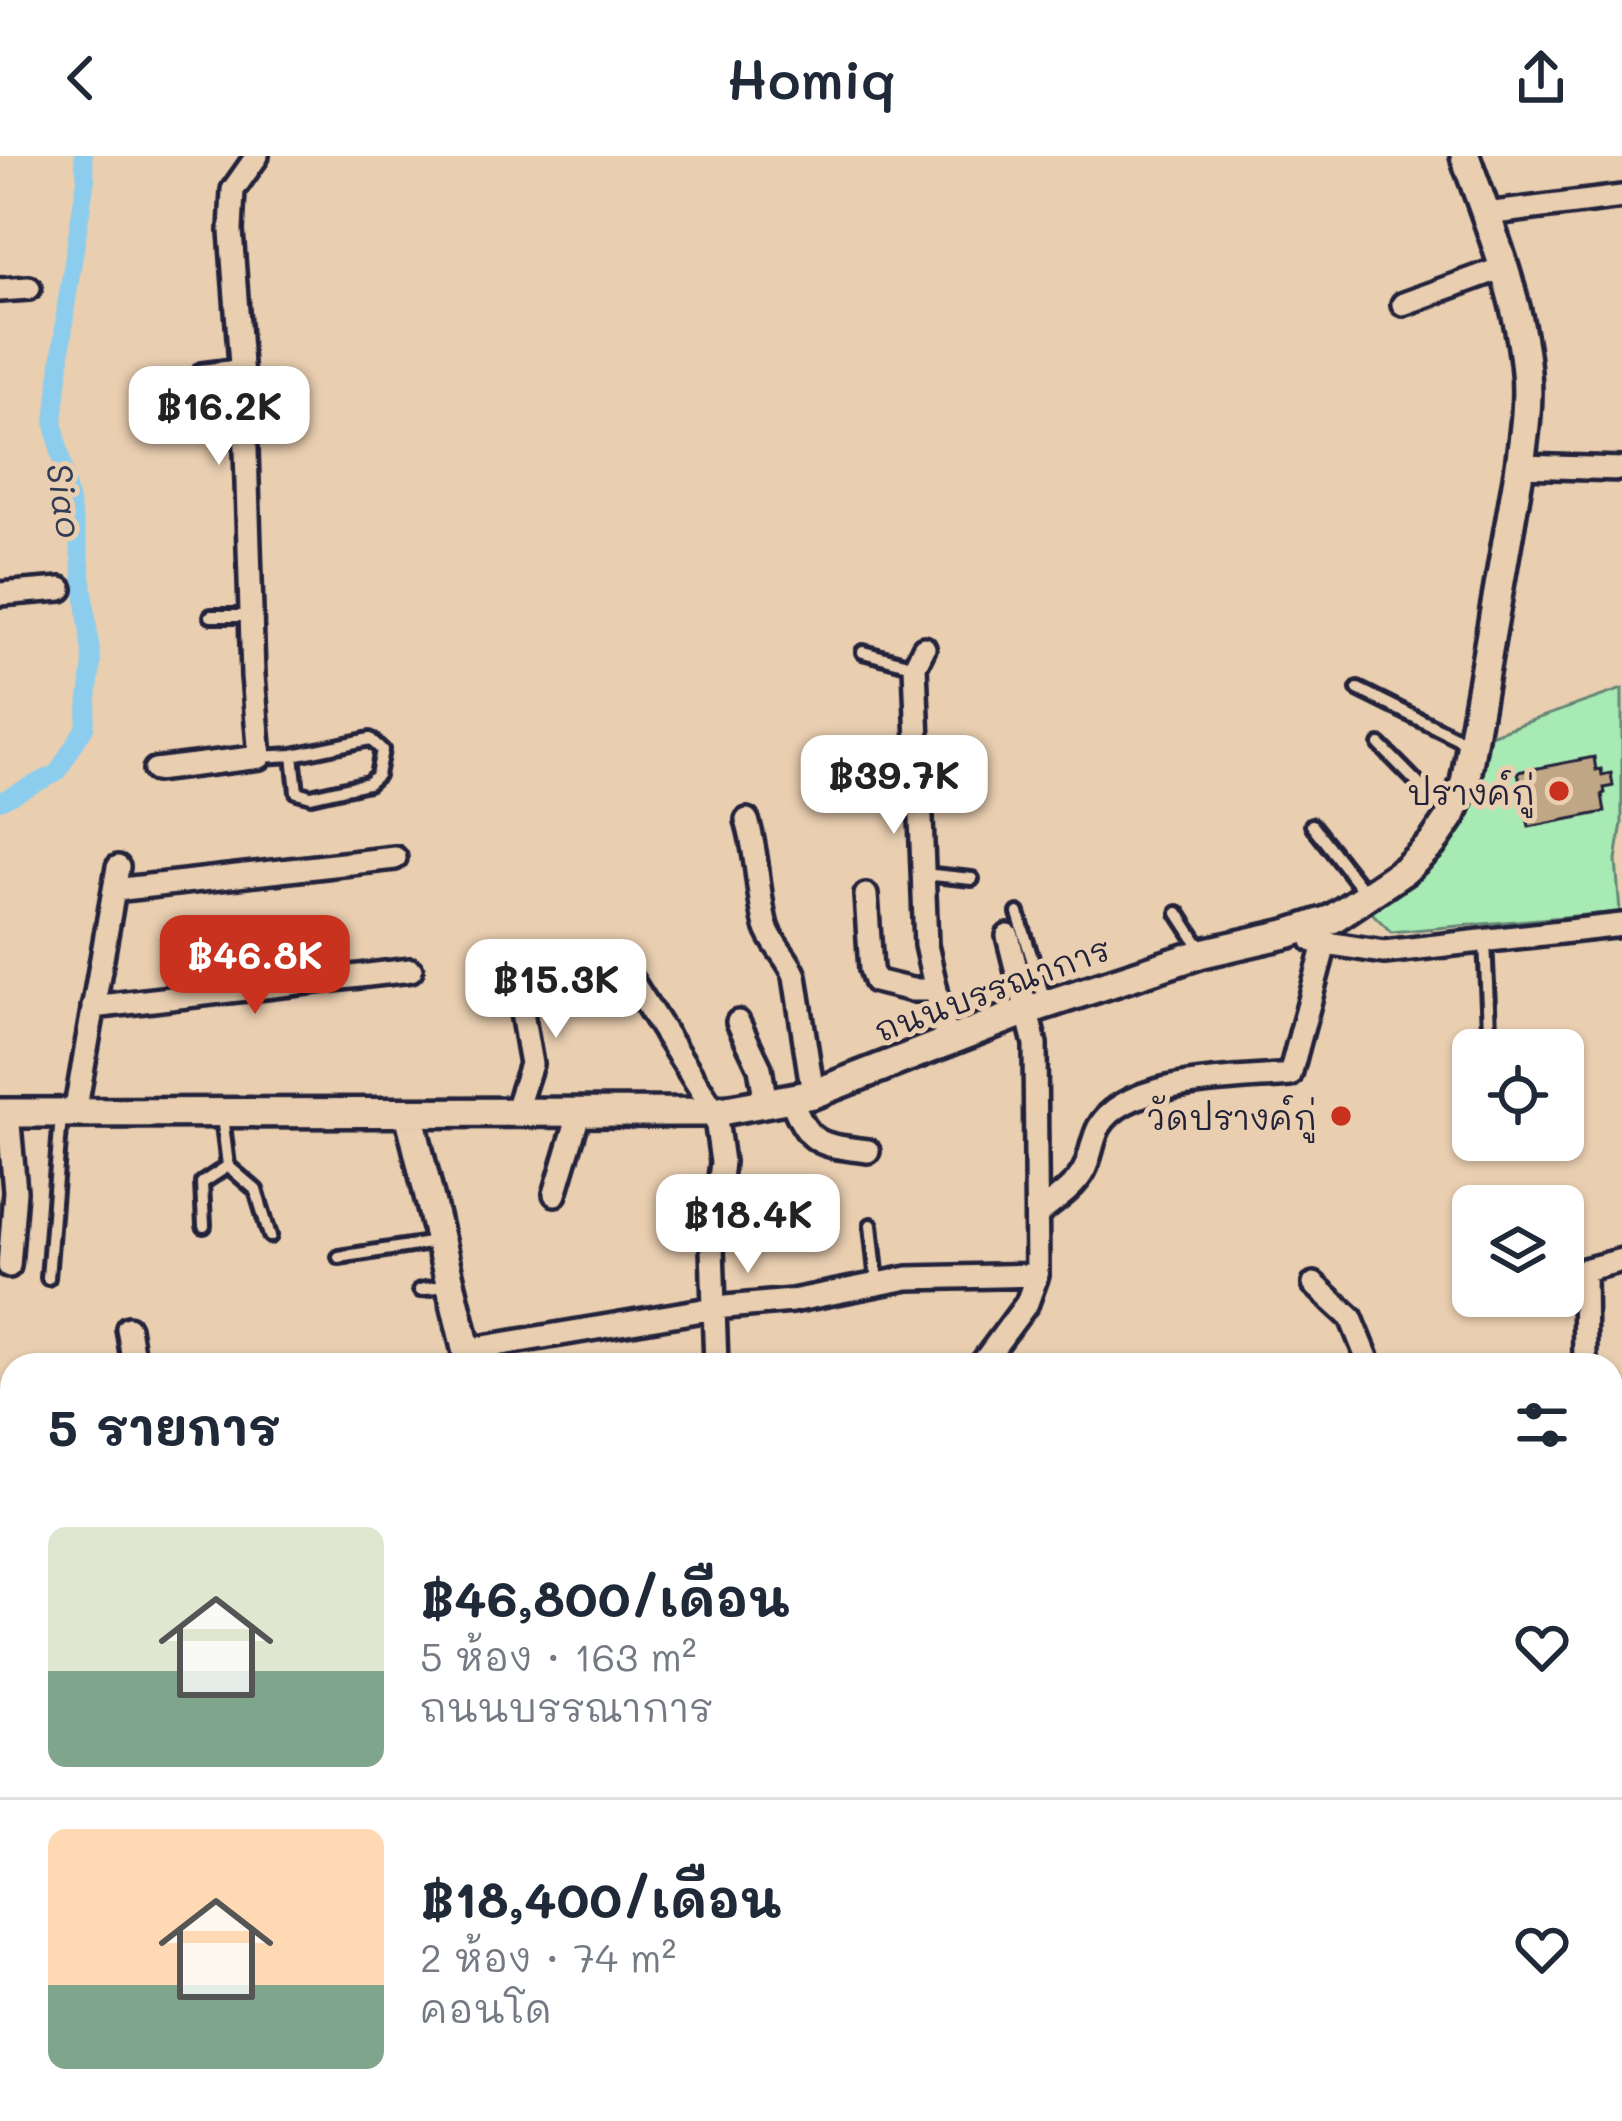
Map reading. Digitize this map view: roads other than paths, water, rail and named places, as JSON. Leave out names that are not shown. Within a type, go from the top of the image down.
[{"type":"street","points":[[155,770],[260,757],[231,204],[233,190],[256,156]]},
{"type":"street","points":[[1451,816],[1465,783],[1520,466],[1526,372],[1502,268],[1465,156]]},
{"type":"street","points":[[1486,214],[1622,197]]},
{"type":"street","points":[[1402,304],[1502,268]]},
{"type":"street","points":[[0,290],[28,287]]},
{"type":"street","points":[[1520,466],[1622,470]]},
{"type":"street","points":[[0,582],[1,594],[61,589]]},
{"type":"street","points":[[919,657],[926,945],[947,1040]]},
{"type":"street","name":"ถนนบรรณาการ","points":[[4,1113],[715,1112],[790,1099],[1037,1007],[1203,953],[1332,919],[1432,844],[1451,816]]},
{"type":"street","points":[[747,820],[768,933],[789,959],[795,976],[790,1099]]},
{"type":"street","points":[[114,890],[395,858]]},
{"type":"street","points":[[68,1113],[118,866]]},
{"type":"street","points":[[866,895],[875,980],[935,990]]},
{"type":"street","points":[[1290,933],[1325,944],[1384,952],[1622,925]]},
{"type":"street","points":[[990,1353],[1027,1303],[1036,1275],[1037,1007],[1008,936]]},
{"type":"street","points":[[1037,1215],[1084,1172],[1099,1126],[1130,1098],[1158,1090],[1290,1075],[1325,944]]},
{"type":"street","points":[[619,959],[715,1112],[722,1162],[712,1248],[716,1353]]},
{"type":"street","points":[[513,962],[531,1064],[515,1113]]},
{"type":"street","points":[[93,1007],[410,970]]},
{"type":"street","points":[[738,1022],[760,1068],[790,1099],[812,1139],[868,1150]]},
{"type":"street","points":[[4,1113],[15,1191],[9,1266]]},
{"type":"street","points":[[409,1113],[467,1353]]},
{"type":"street","points":[[555,1194],[579,1114]]},
{"type":"street","points":[[1585,1353],[1584,1270],[1622,1260]]},
{"type":"street","points":[[488,1353],[715,1308],[792,1301],[878,1282],[1036,1275]]},
{"type":"street","points":[[1314,1284],[1352,1318],[1365,1353]]},
{"type":"street","points":[[128,1328],[132,1353]]},
{"type":"lane","points":[[201,370],[241,365]]},
{"type":"lane","points":[[188,429],[245,418]]},
{"type":"lane","points":[[212,616],[252,616]]},
{"type":"lane","points":[[863,652],[919,657]]},
{"type":"lane","points":[[1358,689],[1472,745]]},
{"type":"lane","points":[[260,757],[370,739],[382,749],[382,763],[368,783],[311,796],[297,792],[293,755]]},
{"type":"lane","points":[[1380,745],[1451,816]]},
{"type":"lane","points":[[1312,825],[1368,896]]},
{"type":"lane","points":[[923,874],[972,879]]},
{"type":"lane","points":[[1018,914],[1037,1007]]},
{"type":"lane","points":[[1178,914],[1203,953]]},
{"type":"lane","points":[[1485,940],[1489,1029]]},
{"type":"lane","points":[[48,1278],[68,1113]]},
{"type":"lane","points":[[222,1113],[228,1166],[256,1190],[270,1236]]},
{"type":"lane","points":[[204,1226],[202,1183],[228,1166]]},
{"type":"lane","points":[[872,1225],[878,1282]]},
{"type":"lane","points":[[339,1257],[440,1242]]},
{"type":"lane","points":[[420,1290],[450,1284]]},
{"type":"waterway","name":"Siao","points":[[0,801],[57,773],[85,727],[92,662],[79,548],[54,423],[86,179],[83,156]]},
{"type":"place","name":"ปรางค์กู่","points":[[1559,791]]},
{"type":"place","name":"วัดปรางค์กู่","points":[[1341,1116]]}]
